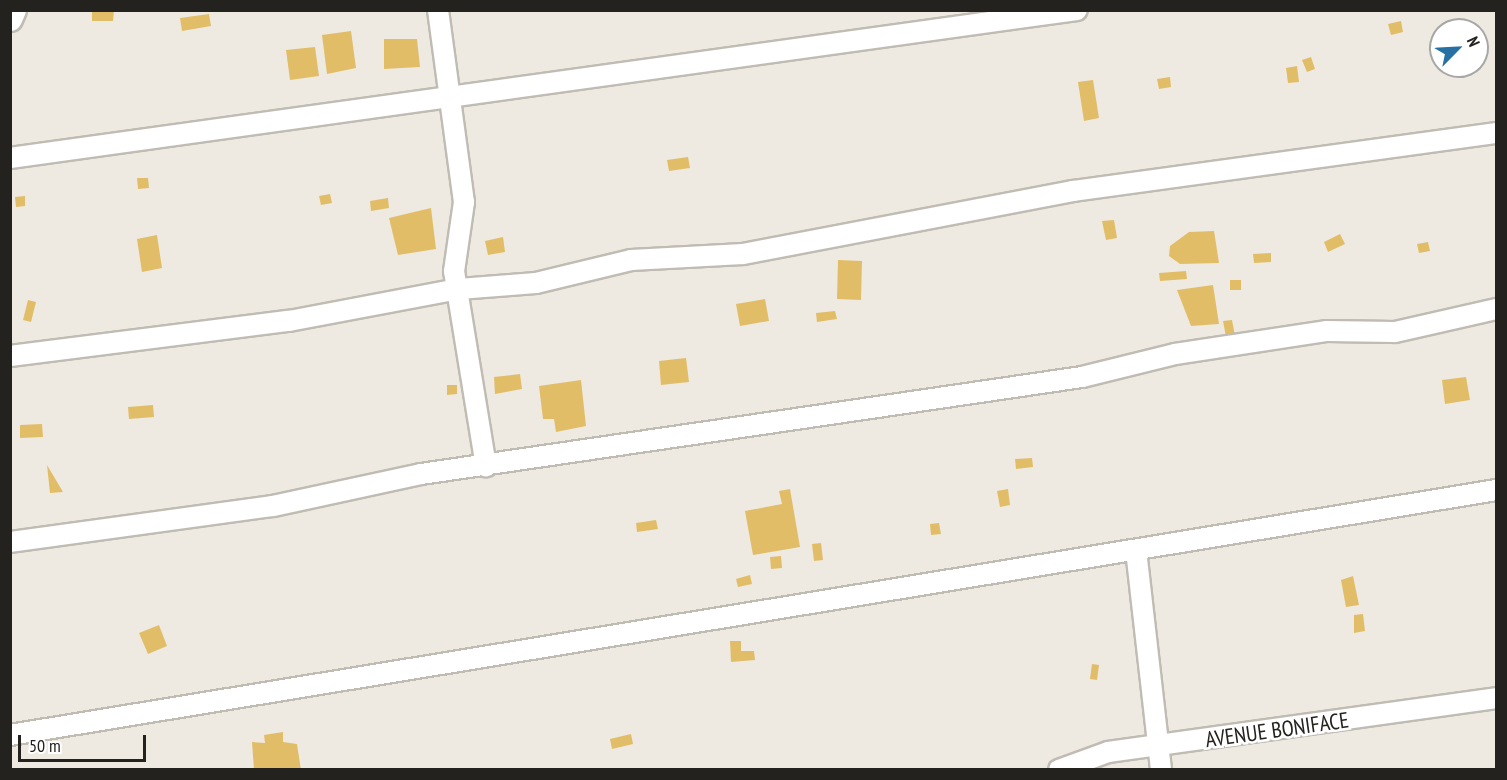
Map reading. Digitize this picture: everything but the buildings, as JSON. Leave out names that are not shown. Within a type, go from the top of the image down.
[{"type":"street","points":[[10,19],[14,10]]},
{"type":"street","points":[[438,10],[453,99],[464,202],[454,271],[459,289],[486,466]]},
{"type":"street","points":[[10,158],[453,99],[1077,10]]},
{"type":"street","points":[[10,356],[289,321],[459,289],[536,283],[631,260],[742,254],[1073,191],[1497,133]]},
{"type":"street","points":[[10,542],[273,506],[486,466],[1082,377],[1175,354],[1306,334],[1395,332],[1497,309]]},
{"type":"street","points":[[10,735],[1497,490]]},
{"type":"street","points":[[1136,550],[1161,770]]},
{"type":"street","name":"AVENUE BONIFACE","points":[[1059,770],[1087,757],[1497,698]]}]
